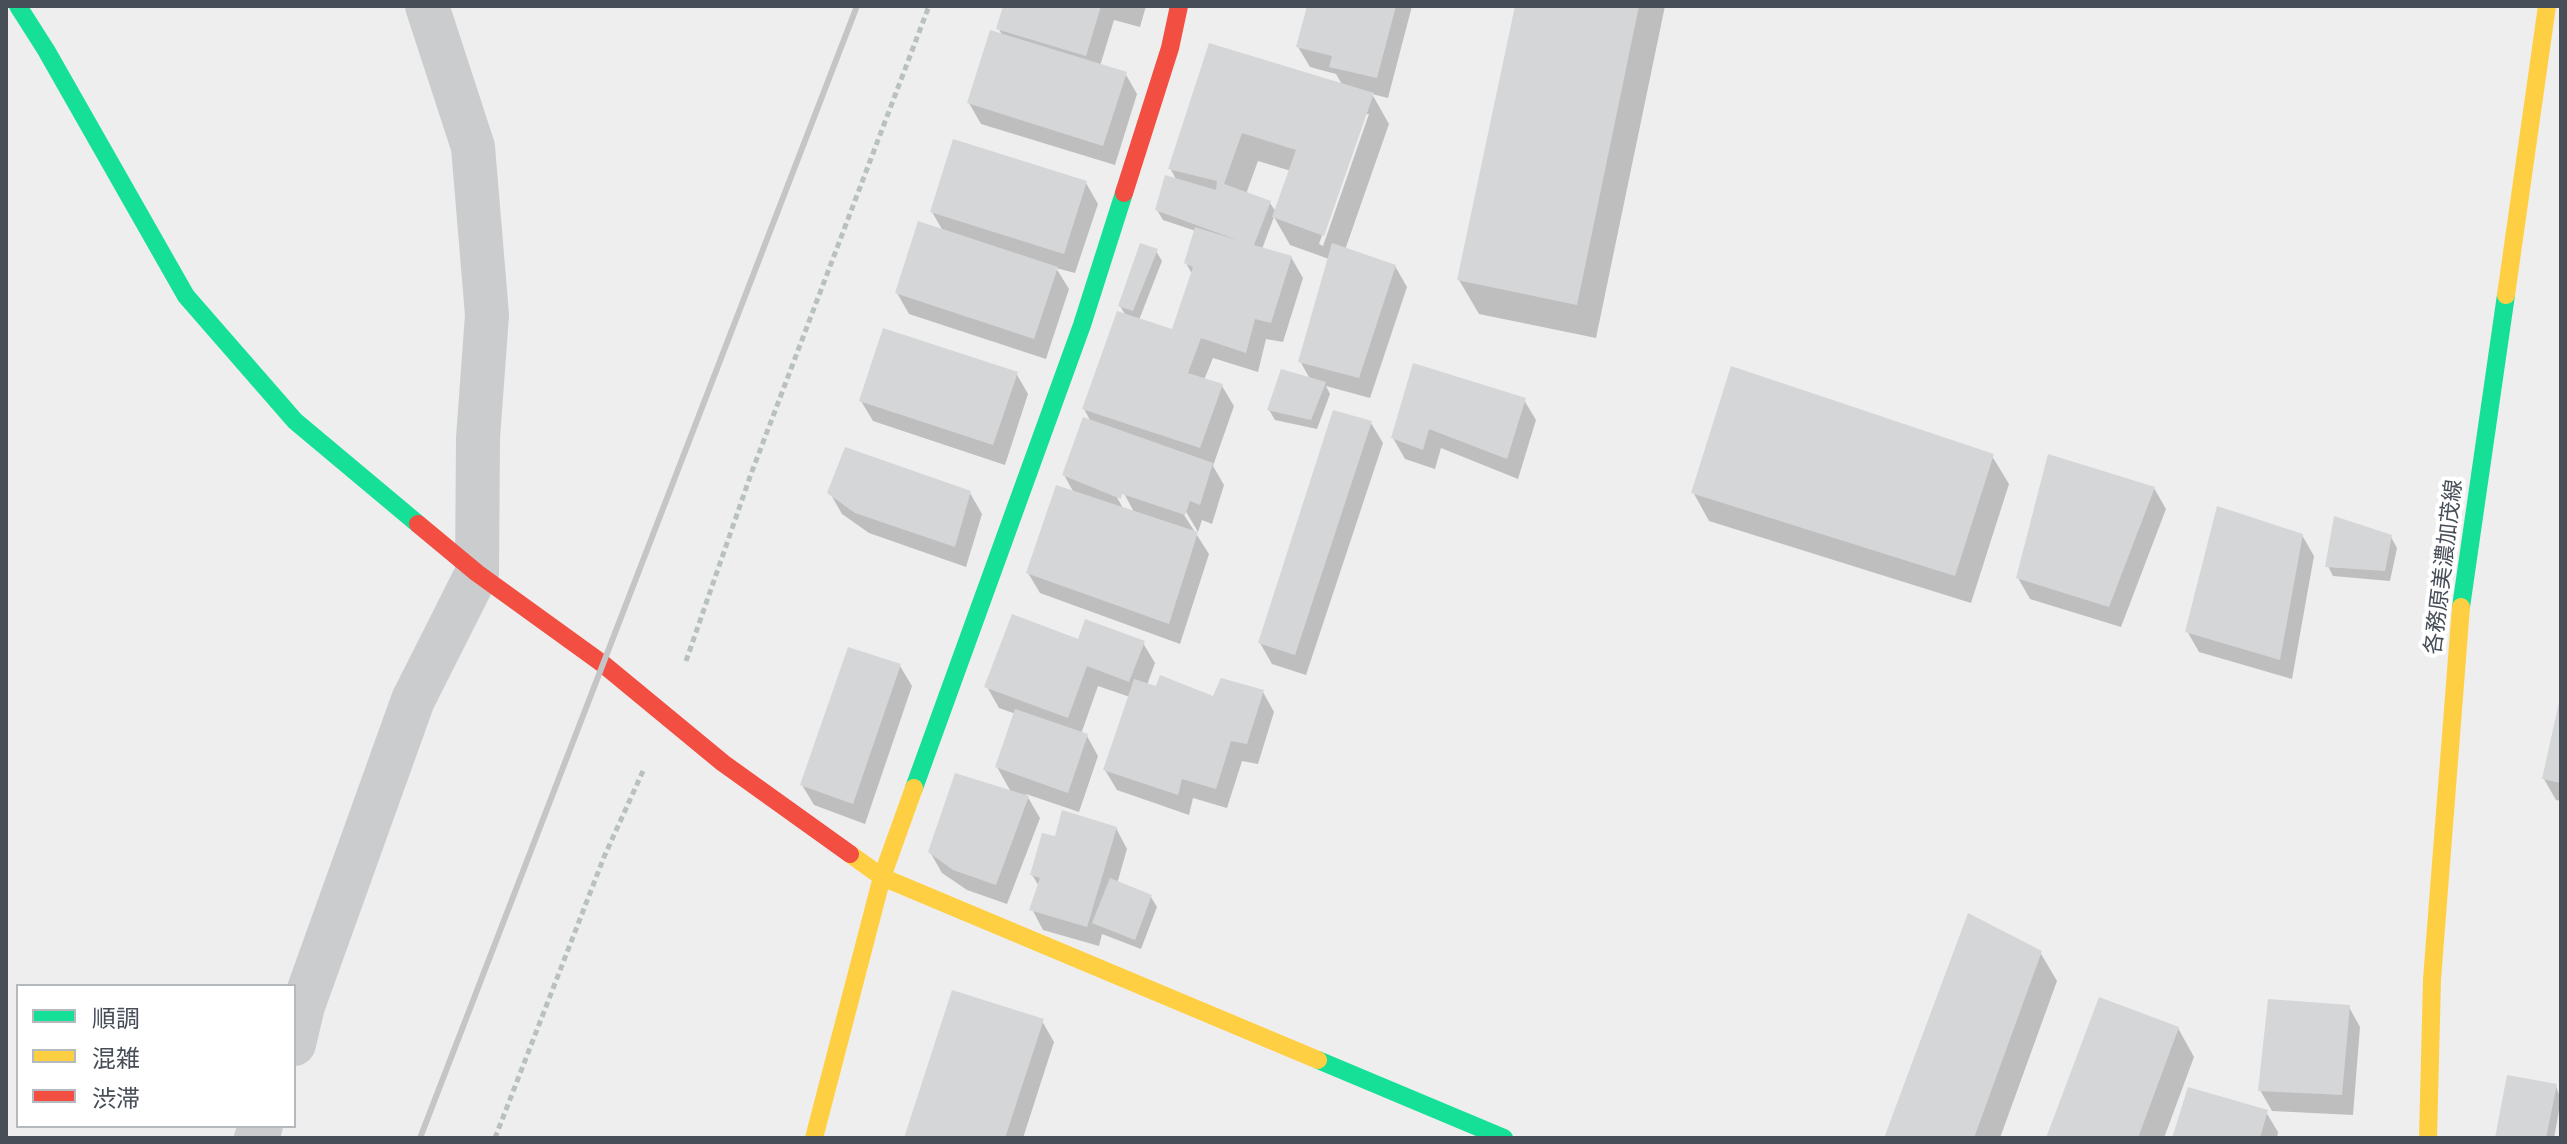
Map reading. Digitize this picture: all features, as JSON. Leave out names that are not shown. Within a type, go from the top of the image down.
[{"type":"street","points":[[18,6],[186,296],[295,421],[477,573],[603,664],[723,763],[882,877],[1504,1138]]},
{"type":"street","points":[[296,1036],[303,1006],[413,700],[477,573],[478,438],[487,315],[473,147],[427,6]]},
{"type":"street","points":[[814,1138],[882,877],[1082,325],[1170,48],[1179,6]]},
{"type":"street","name":"各務原美濃加茂線","points":[[2428,1138],[2432,979],[2460,614],[2547,6]]},
{"type":"path","points":[[495,1138],[604,857],[666,719],[751,474],[929,6]]},
{"type":"building","points":[[1003,6],[1101,6],[1086,56],[996,29]]},
{"type":"building","points":[[1307,6],[1396,6],[1377,78],[1329,67],[1332,56],[1296,47]]},
{"type":"building","points":[[1515,6],[1639,6],[1577,305],[1457,280]]},
{"type":"building","points":[[990,30],[1127,72],[1103,146],[967,103]]},
{"type":"building","points":[[1209,43],[1374,93],[1324,236],[1272,217],[1296,150],[1242,133],[1224,184],[1271,201],[1254,245],[1292,256],[1271,323],[1255,319],[1246,353],[1201,338],[1188,373],[1223,384],[1200,448],[1082,409],[1117,311],[1172,329],[1193,267],[1184,263],[1195,227],[1240,241],[1155,210],[1165,175],[1216,190],[1217,181],[1168,169]]},
{"type":"building","points":[[953,139],[1087,181],[1064,254],[930,212]]},
{"type":"building","points":[[918,221],[1058,267],[1034,339],[895,293]]},
{"type":"building","points":[[1140,243],[1158,249],[1133,311],[1118,306]]},
{"type":"building","points":[[1332,243],[1396,265],[1359,378],[1298,362]]},
{"type":"building","points":[[883,328],[1018,372],[993,445],[859,401]]},
{"type":"building","points":[[1413,363],[1526,398],[1507,459],[1429,429],[1423,450],[1391,438]]},
{"type":"building","points":[[1731,366],[1994,454],[1955,576],[1691,493]]},
{"type":"building","points":[[1281,369],[1326,382],[1311,420],[1267,410]]},
{"type":"building","points":[[1333,410],[1372,421],[1295,655],[1258,643]]},
{"type":"building","points":[[1083,417],[1213,463],[1200,505],[1190,501],[1185,515],[1122,494],[1121,499],[1062,475]]},
{"type":"building","points":[[845,447],[971,491],[955,547],[855,513],[827,493]]},
{"type":"building","points":[[2048,454],[2155,487],[2109,607],[2016,578]]},
{"type":"building","points":[[1056,485],[1198,532],[1169,624],[1026,573]]},
{"type":"building","points":[[2217,506],[2303,534],[2280,660],[2185,632]]},
{"type":"building","points":[[2334,516],[2392,535],[2385,571],[2325,567]]},
{"type":"building","points":[[1012,614],[1078,639],[1085,619],[1145,641],[1129,682],[1087,666],[1068,718],[984,687]]},
{"type":"building","points":[[848,647],[901,664],[853,804],[800,785]]},
{"type":"building","points":[[1160,675],[1213,696],[1221,678],[1264,690],[1247,744],[1231,741],[1216,789],[1182,779],[1178,795],[1103,770],[1134,679],[1156,686]]},
{"type":"building","points":[[2561,698],[2561,783],[2542,779]]},
{"type":"building","points":[[1015,709],[1088,734],[1068,793],[995,767]]},
{"type":"building","points":[[955,773],[1029,796],[996,885],[953,870],[928,852]]},
{"type":"building","points":[[1062,810],[1117,827],[1087,927],[1029,910],[1040,878],[1030,875],[1042,833],[1055,836]]},
{"type":"building","points":[[1110,878],[1152,895],[1135,940],[1092,923]]},
{"type":"building","points":[[1968,913],[2042,951],[1974,1138],[1884,1138]]},
{"type":"building","points":[[952,990],[1044,1019],[1005,1138],[904,1138]]},
{"type":"building","points":[[2099,997],[2179,1027],[2138,1138],[2046,1138]]},
{"type":"building","points":[[2268,999],[2350,1005],[2342,1095],[2258,1091]]},
{"type":"building","points":[[2507,1075],[2557,1084],[2546,1138],[2495,1138]]},
{"type":"building","points":[[2188,1087],[2268,1110],[2260,1138],[2172,1138]]},
{"type":"railway","points":[[420,1138],[857,6]]},
{"type":"traffic: fast","points":[[18,6],[186,296],[295,421],[418,524]]},
{"type":"traffic: fast","points":[[914,788],[1082,325],[1124,193]]},
{"type":"traffic: fast","points":[[2461,607],[2506,295]]},
{"type":"traffic: fast","points":[[1318,1060],[1504,1138]]},
{"type":"traffic: slow","points":[[2506,295],[2547,6]]},
{"type":"traffic: slow","points":[[2428,1138],[2432,979],[2461,607]]},
{"type":"traffic: slow","points":[[814,1138],[882,877],[914,788]]},
{"type":"traffic: slow","points":[[850,854],[882,877],[1318,1060]]},
{"type":"traffic: jam","points":[[1124,193],[1170,48],[1179,6]]},
{"type":"traffic: jam","points":[[418,524],[477,573],[603,664],[723,763],[850,854]]}]
